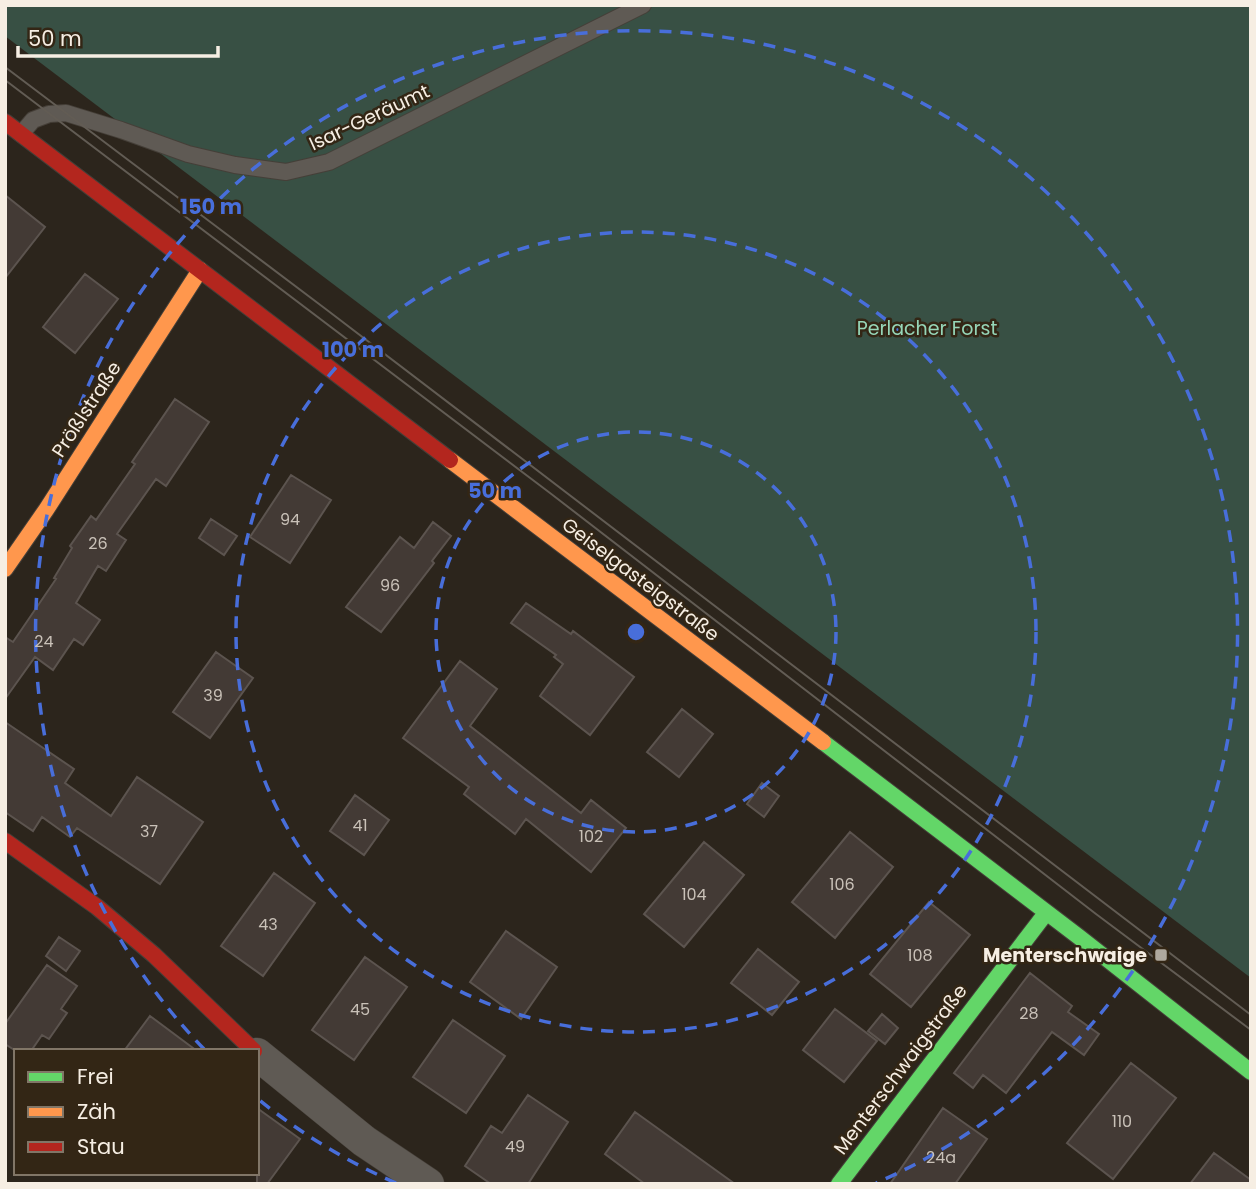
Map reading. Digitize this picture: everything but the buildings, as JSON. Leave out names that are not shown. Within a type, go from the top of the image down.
[{"type":"main road","name":"Geiselgasteigstraße","points":[[5,122],[1046,913],[1251,1072]]},
{"type":"main road","name":"Prößlstraße","points":[[5,569],[46,510],[200,270]]},
{"type":"main road","points":[[5,841],[97,907],[145,947],[252,1049]]},
{"type":"main road","name":"Menterschwaigstraße","points":[[839,1184],[1046,913]]},
{"type":"street","points":[[259,1055],[364,1141],[428,1184]]},
{"type":"lane","name":"Isar-Geräumt","points":[[21,134],[33,120],[49,114],[66,113],[188,154],[235,165],[286,172],[329,162],[643,5]]},
{"type":"green space","name":"Perlacher Forst","points":[[5,5],[1251,5],[1251,978],[5,36]]},
{"type":"tram line","points":[[5,67],[1251,1015]]},
{"type":"tram line","points":[[5,80],[1251,1030]]},
{"type":"traffic: fast","points":[[823,742],[1251,1072]]},
{"type":"traffic: fast","points":[[839,1184],[1046,913]]},
{"type":"traffic: slow","points":[[5,569],[46,510],[200,270]]},
{"type":"traffic: slow","points":[[450,460],[823,742]]},
{"type":"traffic: jam","points":[[5,122],[450,460]]},
{"type":"traffic: jam","points":[[5,841],[97,907],[154,955],[252,1049]]},
{"type":"place","name":"Menterschwaige","points":[[1161,955]]}]
